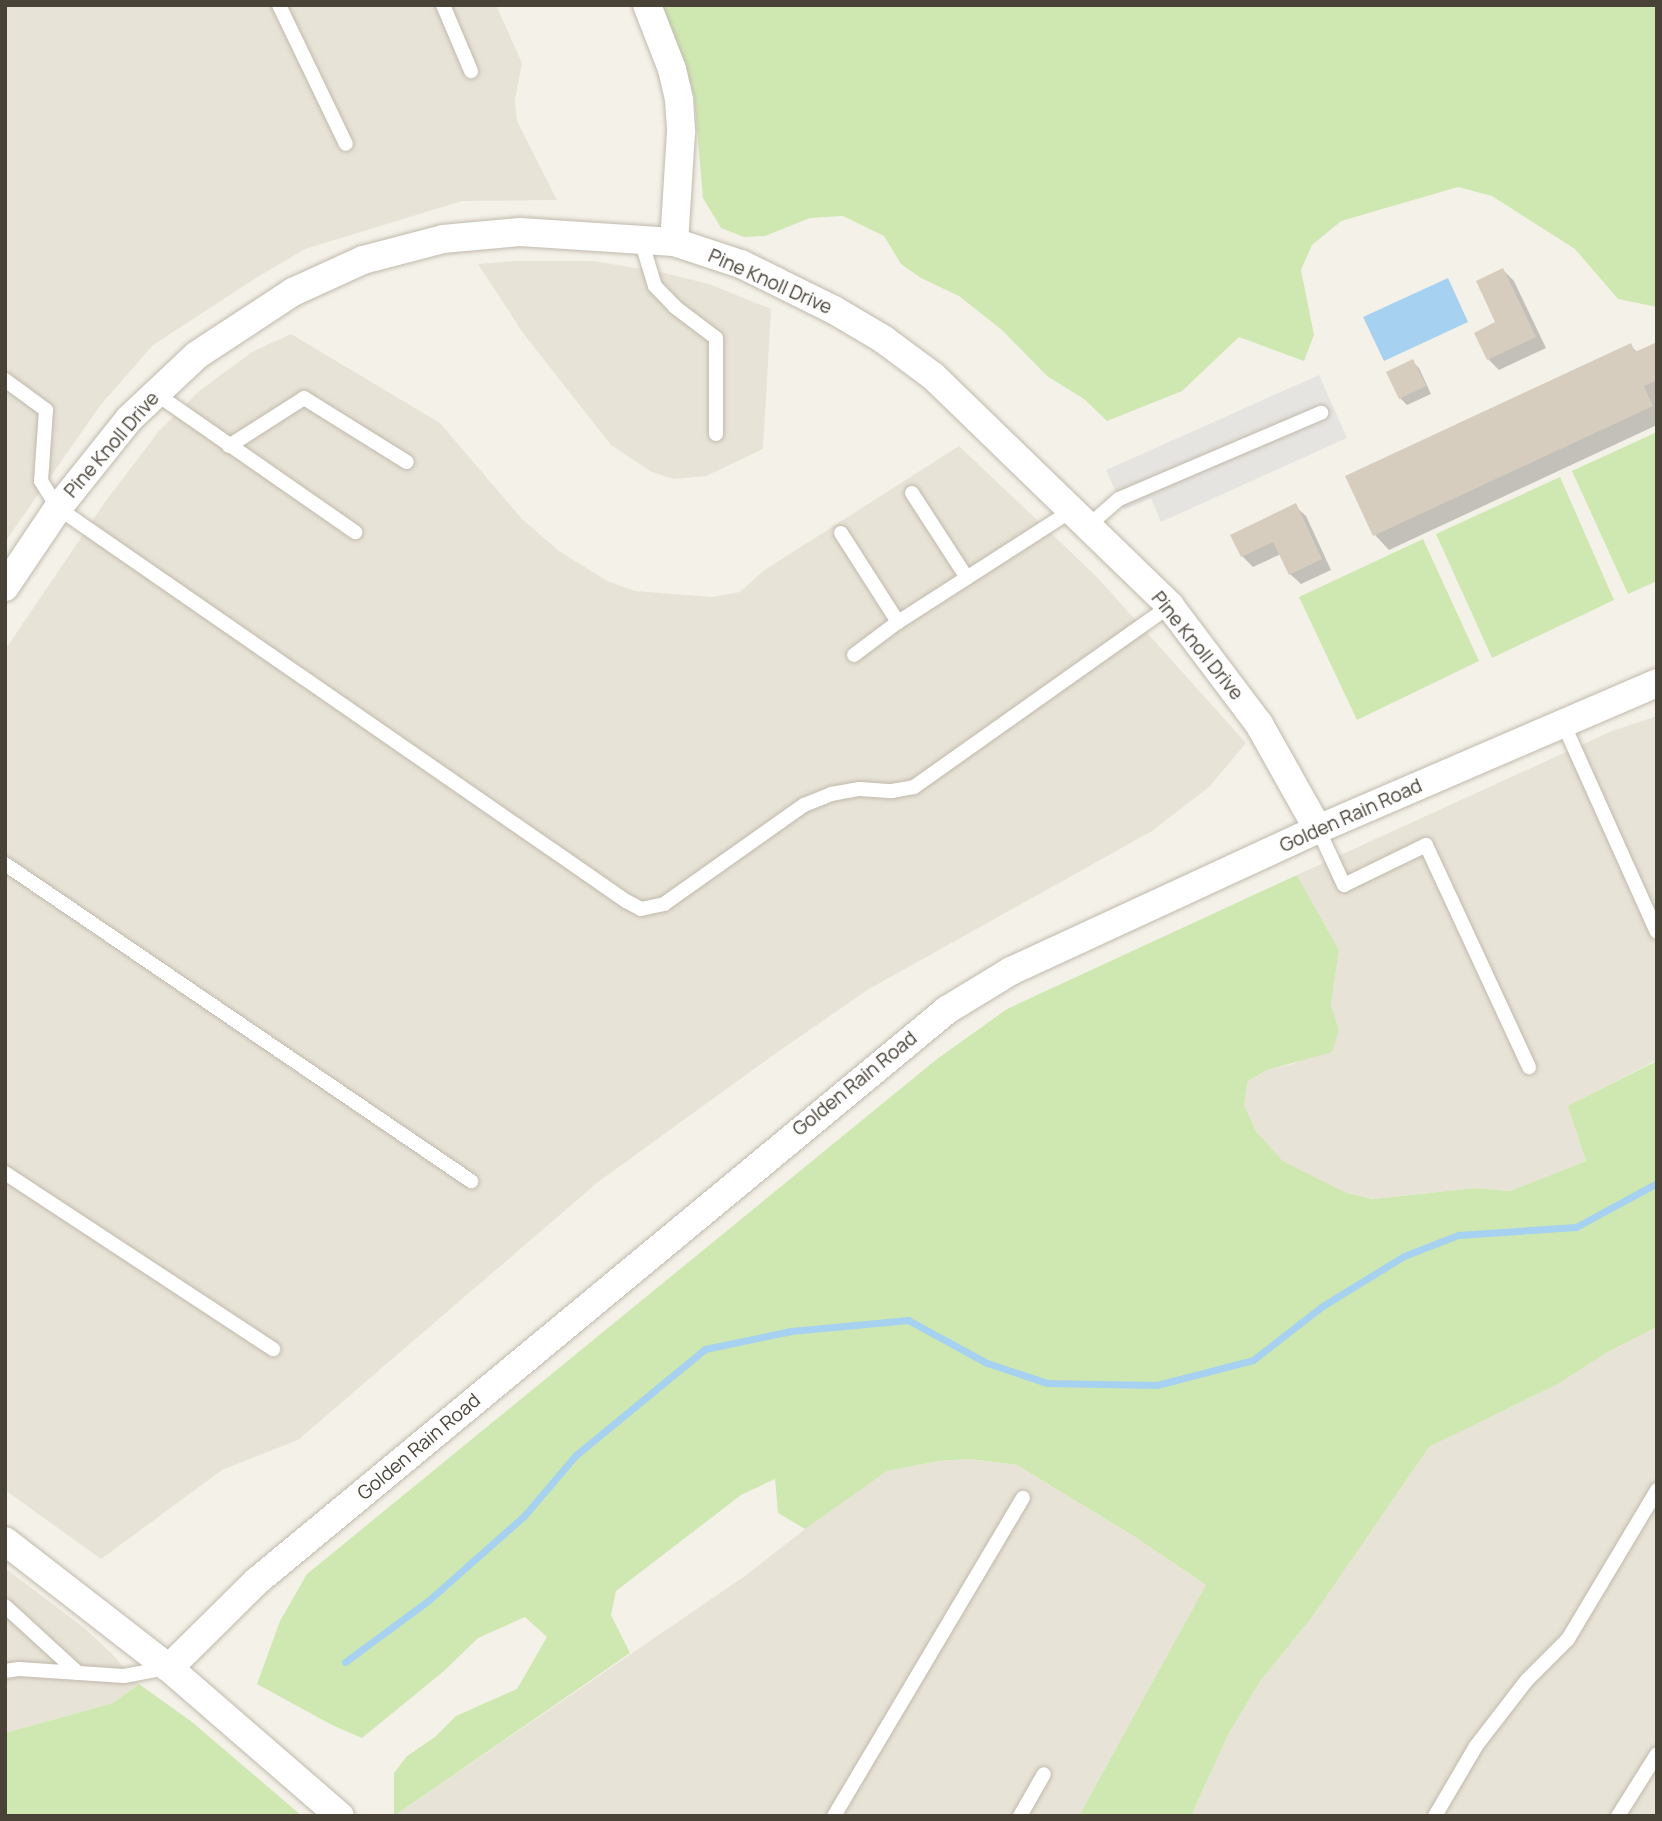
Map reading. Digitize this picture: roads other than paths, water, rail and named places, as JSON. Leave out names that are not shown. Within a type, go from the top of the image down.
[{"type":"street","points":[[647,5],[672,69],[678,100],[681,132],[674,242]]},
{"type":"street","name":"Pine Knoll Drive","points":[[5,587],[58,508],[103,450],[155,393],[197,355],[240,324],[293,292],[363,260],[443,239],[520,232],[598,234],[674,242],[741,264],[834,310],[883,339],[933,376],[1170,606],[1259,724],[1318,829]]},
{"type":"street","name":"Golden Rain Road","points":[[169,1668],[257,1581],[947,1010],[1011,971],[1318,829],[1657,683]]},
{"type":"street","points":[[5,1541],[169,1668],[340,1816]]},
{"type":"lane","points":[[279,5],[346,144]]},
{"type":"lane","points":[[443,5],[471,71]]},
{"type":"lane","points":[[641,240],[655,286],[675,307],[716,338],[716,434]]},
{"type":"lane","points":[[5,380],[46,411],[41,481],[58,508],[641,909],[664,904],[804,805],[831,794],[860,789],[892,791],[914,787],[1170,606]]},
{"type":"lane","points":[[155,393],[355,533]]},
{"type":"lane","points":[[229,446],[304,398],[407,462]]},
{"type":"lane","points":[[854,655],[898,622],[967,578],[1080,518],[1321,413]]},
{"type":"lane","points":[[912,493],[967,578]]},
{"type":"lane","points":[[841,533],[898,622]]},
{"type":"lane","points":[[1563,723],[1657,932]]},
{"type":"lane","points":[[1318,829],[1344,885],[1426,845],[1530,1067]]},
{"type":"lane","points":[[5,864],[471,1181]]},
{"type":"lane","points":[[5,1173],[273,1349]]},
{"type":"lane","points":[[1435,1816],[1476,1746],[1527,1680],[1569,1639],[1657,1490]]},
{"type":"lane","points":[[834,1816],[1023,1498]]},
{"type":"lane","points":[[5,1606],[78,1673]]},
{"type":"lane","points":[[5,1671],[124,1676],[169,1668]]},
{"type":"lane","points":[[1618,1816],[1657,1754]]},
{"type":"lane","points":[[1020,1816],[1044,1774]]},
{"type":"water","points":[[1448,278],[1468,322],[1384,361],[1363,317]]},
{"type":"waterway","points":[[345,1662],[429,1600],[524,1516],[576,1455],[705,1349],[791,1331],[908,1320],[987,1363],[1047,1383],[1157,1385],[1253,1360],[1321,1307],[1404,1256],[1458,1235],[1576,1227],[1657,1183]]}]
